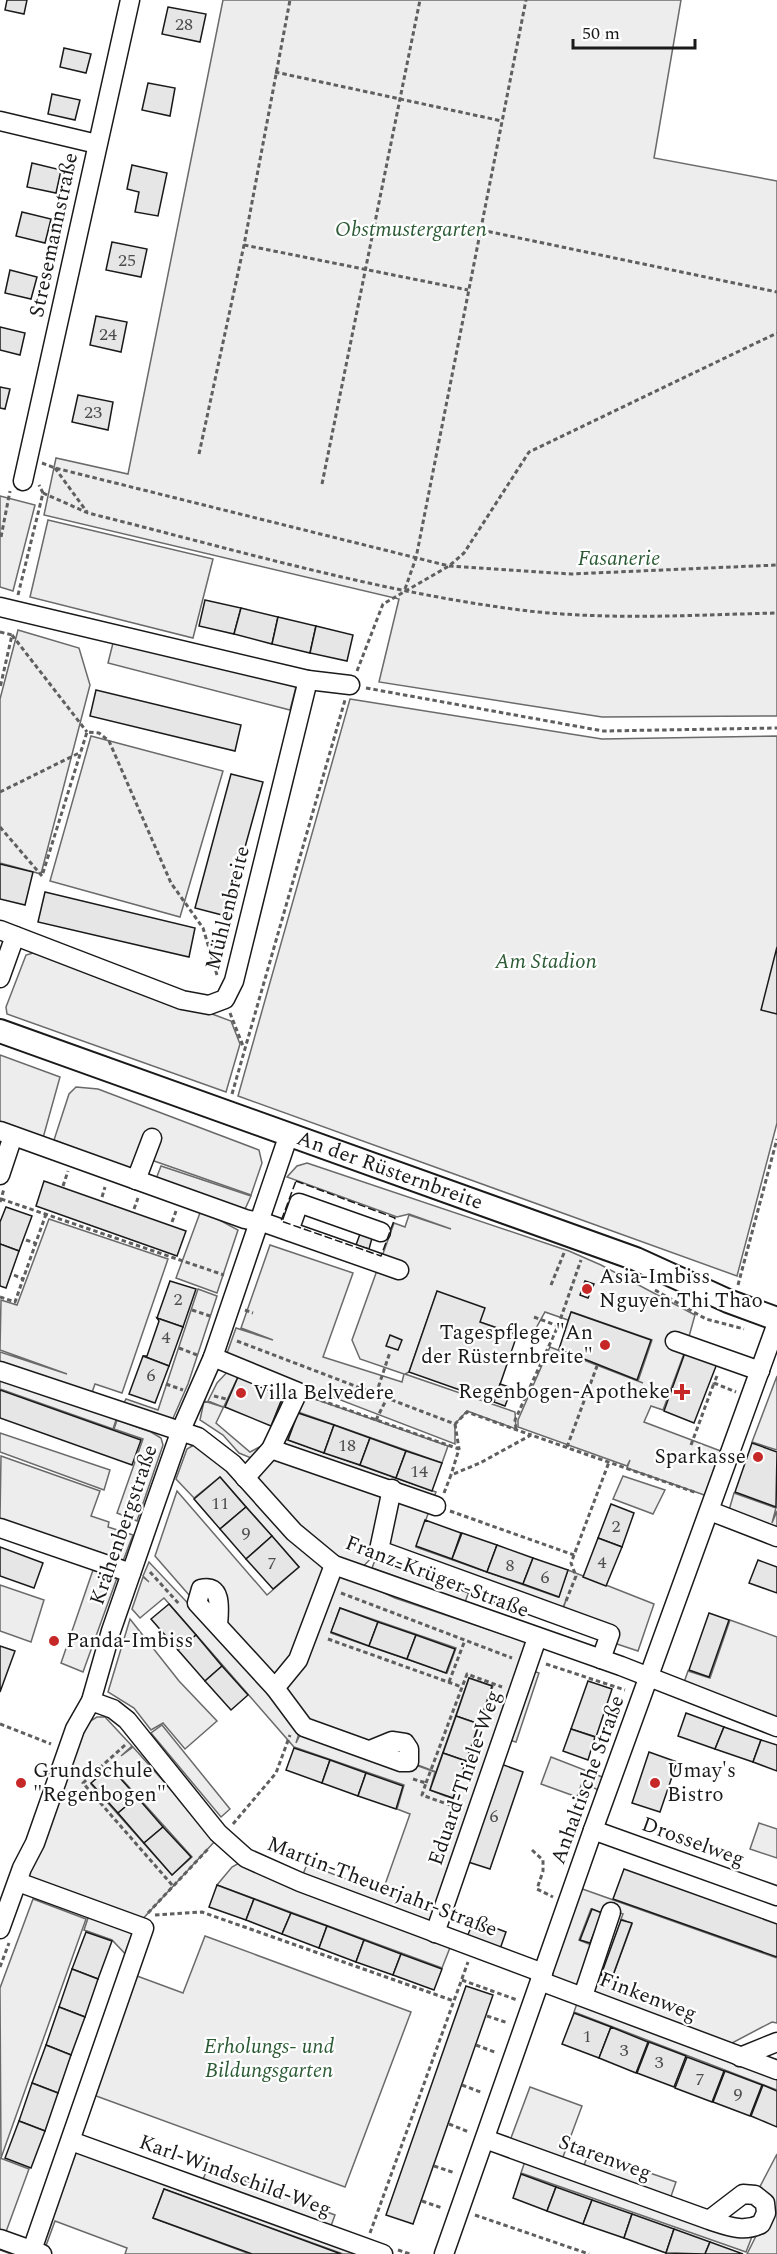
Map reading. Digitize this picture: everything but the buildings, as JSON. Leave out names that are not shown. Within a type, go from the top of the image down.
[{"type":"main road","name":"An der Rüsternbreite","points":[[0,1031],[636,1259],[777,1321]]},
{"type":"street","name":"Stresemannstraße","points":[[24,480],[130,0]]},
{"type":"street","points":[[0,121],[97,144]]},
{"type":"street","points":[[7,609],[308,680],[350,685]]},
{"type":"street","name":"Mühlenbreite","points":[[0,978],[8,933],[182,1000],[209,1005],[225,999],[234,981],[308,680]]},
{"type":"street","points":[[0,1175],[6,1134],[138,1187],[289,1231],[399,1270]]},
{"type":"street","name":"Krähenbergstraße","points":[[5,1934],[4,1907],[18,1882],[75,1729],[91,1701],[138,1570],[206,1356],[289,1134]]},
{"type":"street","points":[[138,1187],[152,1138]]},
{"type":"street","points":[[289,1231],[299,1203],[381,1232]]},
{"type":"street","name":"Anhaltische Straße","points":[[444,2254],[478,2136],[542,1977],[649,1677],[707,1504],[760,1371],[777,1321]]},
{"type":"street","points":[[675,1341],[760,1371]]},
{"type":"street","points":[[206,1356],[298,1392],[271,1449],[245,1478]]},
{"type":"street","name":"Franz-Krüger-Straße","points":[[0,1371],[198,1437],[217,1449],[294,1532],[334,1565],[601,1659],[777,1727]]},
{"type":"street","points":[[271,1449],[436,1506]]},
{"type":"street","points":[[355,1571],[379,1550],[392,1489]]},
{"type":"street","points":[[707,1504],[777,1537]]},
{"type":"street","points":[[0,1528],[138,1570]]},
{"type":"street","points":[[379,1550],[610,1634],[601,1659]]},
{"type":"street","points":[[275,1688],[298,1660],[334,1565]]},
{"type":"street","points":[[218,1625],[275,1688],[304,1727],[370,1750]]},
{"type":"street","name":"Eduard-Thiele-Weg","points":[[435,1934],[521,1659],[537,1638]]},
{"type":"street","name":"Martin-Theuerjahr-Straße","points":[[91,1701],[113,1709],[127,1720],[221,1836],[246,1858],[282,1875],[542,1977]]},
{"type":"street","name":"Drosselweg","points":[[594,1830],[777,1896]]},
{"type":"street","points":[[0,2239],[37,2252],[71,2141],[144,1928],[18,1882]]},
{"type":"street","points":[[583,1996],[611,1912]]},
{"type":"street","name":"Finkenweg","points":[[542,1977],[583,1996],[777,2070]]},
{"type":"street","points":[[740,2057],[777,2042]]},
{"type":"street","name":"Starenweg","points":[[478,2136],[709,2220]]},
{"type":"street","name":"Karl-Windschild-Weg","points":[[71,2141],[383,2254]]},
{"type":"path","points":[[199,454],[244,245],[290,0]]},
{"type":"path","points":[[322,484],[367,271],[420,0]]},
{"type":"path","points":[[404,591],[416,558],[525,0]]},
{"type":"path","points":[[275,72],[502,121]]},
{"type":"path","points":[[481,230],[777,292]]},
{"type":"path","points":[[244,245],[468,290]]},
{"type":"path","points":[[230,1100],[243,1047],[350,685],[383,604],[449,566],[464,553],[529,452],[777,333]]},
{"type":"path","points":[[28,459],[55,468],[449,566],[571,573],[777,565]]},
{"type":"path","points":[[55,468],[88,513]]},
{"type":"path","points":[[1,537],[24,480],[43,493],[88,513],[404,591],[527,610],[623,616],[777,613]]},
{"type":"path","points":[[7,609],[43,493]]},
{"type":"path","points":[[0,632],[12,635],[87,732],[99,733],[109,741],[171,883],[203,928],[243,1047]]},
{"type":"path","points":[[0,688],[12,635]]},
{"type":"path","points":[[350,685],[603,730],[777,728]]},
{"type":"path","points":[[0,827],[42,876],[87,732]]},
{"type":"path","points":[[0,792],[81,752]]},
{"type":"path","points":[[738,1285],[777,1139]]},
{"type":"path","points":[[63,1186],[68,1169]]},
{"type":"path","points":[[102,1197],[107,1183]]},
{"type":"path","points":[[134,1209],[138,1187]]},
{"type":"path","points":[[1,1198],[225,1276]]},
{"type":"path","points":[[172,1222],[178,1206]]},
{"type":"path","points":[[0,1297],[15,1302],[46,1214]]},
{"type":"path","points":[[26,1240],[35,1244]]},
{"type":"path","points":[[551,1285],[566,1248]]},
{"type":"path","points":[[531,1435],[516,1429],[515,1420],[558,1326],[582,1255]]},
{"type":"path","points":[[14,1275],[23,1279]]},
{"type":"path","points":[[192,1310],[212,1317]]},
{"type":"path","points":[[534,1317],[558,1326]]},
{"type":"path","points":[[229,1338],[455,1424]]},
{"type":"path","points":[[179,1348],[206,1356]]},
{"type":"path","points":[[376,1394],[390,1352]]},
{"type":"path","points":[[567,1447],[597,1366]]},
{"type":"path","points":[[691,1444],[717,1376]]},
{"type":"path","points":[[714,1383],[739,1393]]},
{"type":"path","points":[[166,1384],[187,1392]]},
{"type":"path","points":[[298,1392],[459,1449]]},
{"type":"path","points":[[206,1393],[226,1399]]},
{"type":"path","points":[[376,1420],[387,1398]]},
{"type":"path","points":[[455,1424],[467,1412],[609,1462],[707,1504]]},
{"type":"path","points":[[455,1424],[459,1449],[451,1475],[436,1506],[574,1555]]},
{"type":"path","points":[[451,1475],[531,1435]]},
{"type":"path","points":[[560,1616],[576,1576],[571,1563],[609,1462]]},
{"type":"path","points":[[138,1570],[184,1610]]},
{"type":"path","points":[[328,1639],[462,1687]]},
{"type":"path","points":[[449,1682],[465,1640]]},
{"type":"path","points":[[521,1659],[622,1688],[628,1698]]},
{"type":"path","points":[[464,1810],[422,1795],[467,1674],[506,1689]]},
{"type":"path","points":[[0,1724],[60,1748]]},
{"type":"path","points":[[297,1736],[292,1731],[276,1773],[246,1811],[145,1916],[202,1912],[454,2001]]},
{"type":"path","points":[[125,1745],[83,1783],[173,1886]]},
{"type":"path","points":[[410,1778],[426,1784]]},
{"type":"path","points":[[532,1850],[543,1860],[543,1871],[537,1889],[558,1899]]},
{"type":"path","points":[[0,1967],[5,1934]]},
{"type":"path","points":[[365,2247],[470,1959],[465,1957]]},
{"type":"path","points":[[462,1980],[520,2001]]},
{"type":"path","points":[[517,2009],[522,1993]]},
{"type":"path","points":[[487,2016],[512,2024],[514,2016]]},
{"type":"path","points":[[476,2045],[501,2054]]},
{"type":"path","points":[[462,2085],[487,2094]]},
{"type":"path","points":[[449,2124],[478,2136]]},
{"type":"path","points":[[434,2166],[458,2174]]},
{"type":"path","points":[[422,2201],[445,2209]]},
{"type":"path","points":[[442,2218],[448,2202]]},
{"type":"path","points":[[471,2213],[589,2254]]},
{"type":"shaded area","name":"Obstmustergarten","points":[[223,0],[681,0],[654,158],[777,181],[777,716],[602,717],[379,682],[399,599],[44,515],[56,458],[128,474]]},
{"type":"shaded area","points":[[0,496],[35,505],[13,591],[0,587]]},
{"type":"shaded area","points":[[48,520],[213,559],[193,638],[30,597]]},
{"type":"shaded area","points":[[18,630],[79,648],[90,685],[41,874],[0,863],[0,699]]},
{"type":"shaded area","points":[[114,639],[297,683],[290,710],[108,663]]},
{"type":"shaded area","name":"Am Stadion","points":[[350,699],[602,739],[777,736],[777,1123],[737,1276],[238,1096]]},
{"type":"shaded area","points":[[91,736],[223,771],[180,917],[50,881]]},
{"type":"shaded area","points":[[33,953],[216,1003],[212,1014],[231,1021],[240,1044],[226,1092],[7,1014],[6,1007],[26,955]]},
{"type":"shaded area","points":[[0,1055],[60,1077],[43,1138],[0,1123]]},
{"type":"shaded area","points":[[76,1087],[98,1089],[259,1150],[262,1163],[251,1195],[137,1155],[132,1170],[54,1140],[69,1094]]},
{"type":"shaded area","points":[[307,1163],[569,1251],[601,1265],[695,1315],[685,1351],[663,1410],[651,1406],[644,1422],[726,1453],[710,1497],[627,1468],[630,1460],[627,1466],[518,1427],[518,1420],[550,1347],[643,1383],[638,1381],[652,1340],[572,1312],[568,1320],[545,1312],[530,1339],[480,1322],[437,1292],[409,1372],[405,1374],[515,1412],[516,1429],[467,1411],[455,1424],[455,1444],[226,1356],[236,1328],[273,1340],[241,1328],[270,1245],[353,1273],[323,1357],[402,1382],[404,1374],[360,1359],[352,1340],[394,1223],[405,1227],[409,1215],[451,1229],[409,1214],[397,1217],[287,1177],[297,1166]]},
{"type":"shaded area","points":[[161,1166],[251,1196],[245,1209],[156,1179]]},
{"type":"shaded area","points":[[201,1210],[238,1230],[217,1293],[176,1278]]},
{"type":"shaded area","points":[[49,1219],[168,1259],[122,1393],[95,1384],[89,1401],[0,1372],[0,1352],[67,1374],[0,1350],[1,1300],[17,1305]]},
{"type":"shaded area","points":[[198,1289],[217,1296],[188,1384],[171,1423],[120,1411],[126,1399],[158,1410]]},
{"type":"shaded area","points":[[230,1369],[448,1446],[442,1463],[298,1412],[288,1440],[436,1492],[416,1547],[558,1597],[568,1570],[654,1604],[638,1651],[605,1640],[561,1615],[566,1600],[560,1615],[379,1550],[352,1578],[395,1598],[535,1645],[526,1669],[539,1673],[516,1742],[502,1738],[435,1933],[453,1940],[442,1968],[217,1885],[232,1867],[246,1859],[300,1882],[307,1864],[382,1893],[410,1814],[397,1809],[404,1785],[294,1747],[164,1598],[140,1618],[132,1609],[143,1577],[149,1582],[143,1576],[149,1562],[216,1633],[300,1730],[296,1743],[304,1727],[410,1763],[435,1772],[430,1790],[453,1799],[493,1686],[469,1678],[436,1772],[410,1762],[410,1749],[369,1747],[304,1726],[224,1631],[214,1590],[196,1603],[155,1556],[177,1491],[267,1595],[299,1567],[220,1477],[194,1498],[176,1479],[187,1449],[197,1443],[226,1470],[245,1478],[280,1430],[272,1426],[284,1396],[238,1377],[216,1423],[250,1452],[269,1442],[265,1448],[251,1458],[239,1453],[223,1435],[200,1420],[204,1401],[223,1407],[208,1401],[217,1383]],"holes":[[[340,1608],[456,1648],[447,1673],[331,1633]]]},
{"type":"shaded area","points":[[0,1373],[119,1411],[113,1429],[0,1389]]},
{"type":"shaded area","points":[[777,1376],[777,1450],[752,1442]]},
{"type":"shaded area","points":[[117,1420],[151,1432],[161,1438],[163,1445],[137,1521],[117,1513],[143,1439],[114,1429]]},
{"type":"shaded area","points":[[0,1433],[110,1470],[104,1490],[0,1452]]},
{"type":"shaded area","points":[[1,1456],[100,1491],[91,1516],[109,1522],[108,1527],[133,1535],[123,1561],[0,1519]]},
{"type":"shaded area","points":[[623,1476],[665,1490],[653,1514],[613,1499]]},
{"type":"shaded area","points":[[734,1493],[776,1508],[772,1523],[777,1511],[777,1529],[727,1517]]},
{"type":"shaded area","points":[[377,1555],[470,1589],[465,1602],[372,1568]]},
{"type":"shaded area","points":[[93,1570],[117,1578],[83,1672],[61,1663]]},
{"type":"shaded area","points":[[0,1585],[44,1600],[31,1642],[0,1631]]},
{"type":"shaded area","points":[[130,1619],[179,1681],[217,1721],[185,1749],[163,1723],[151,1730],[134,1708],[108,1692]]},
{"type":"shaded area","points":[[730,1620],[777,1637],[777,1729],[680,1694],[688,1671],[710,1678]]},
{"type":"shaded area","points":[[97,1717],[105,1717],[132,1746],[121,1756],[133,1747],[216,1840],[137,1925],[19,1881],[75,1730]],"holes":[[[110,1766],[192,1857],[172,1875],[91,1784]]]},
{"type":"shaded area","points":[[162,1725],[230,1809],[221,1817],[151,1733]]},
{"type":"shaded area","points":[[551,1757],[610,1780],[606,1793],[582,1783],[577,1797],[541,1784]]},
{"type":"shaded area","points":[[759,1823],[777,1829],[777,1858],[750,1849]]},
{"type":"shaded area","points":[[574,1886],[777,1958],[777,2023],[772,2022],[730,2044],[777,2071],[777,2090],[574,2012],[580,1995],[541,1981]],"holes":[[[604,1907],[623,1914],[621,1919],[632,1924],[612,1978],[591,1972],[599,1948],[579,1940],[591,1909],[602,1913]]]},
{"type":"shaded area","points":[[33,1899],[86,1919],[1,2158],[0,1988]]},
{"type":"shaded area","points":[[91,1909],[143,1928],[132,1961],[112,1940],[84,1930]]},
{"type":"shaded area","name":"Erholungs- und Bildungsgarten","points":[[205,1936],[411,2012],[345,2187],[88,2093],[129,1973],[183,1993]]},
{"type":"shaded area","points":[[530,2087],[582,2106],[560,2165],[508,2146]]},
{"type":"shaded area","points":[[71,2142],[200,2187],[208,2167],[335,2215],[328,2234],[382,2254],[343,2254],[164,2189],[153,2218],[250,2254],[125,2254],[127,2248],[55,2221],[43,2254],[32,2250]]},
{"type":"shaded area","points":[[589,2152],[676,2182],[668,2205],[581,2173]]},
{"type":"shaded area","points":[[777,2154],[777,2254],[747,2254],[762,2224],[756,2194]]},
{"type":"shaded area","points":[[527,2155],[755,2229],[746,2252],[521,2173]]},
{"type":"shaded area","points":[[0,2158],[29,2169],[3,2240],[41,2254],[11,2254],[0,2250]]},
{"type":"fence","points":[[296,1181],[395,1218],[381,1256],[281,1221],[296,1181]]},
{"type":"place","name":"Asia-Imbiss Nguyen Thi Thao","points":[[587,1289]]},
{"type":"place","name":"Tagespflege \"An der Rüsternbreite\"","points":[[605,1345]]},
{"type":"place","name":"Regenbogen-Apotheke","points":[[682,1392]]},
{"type":"place","name":"Villa Belvedere","points":[[241,1393]]},
{"type":"place","name":"Sparkasse","points":[[758,1457]]},
{"type":"place","name":"Panda-Imbiss","points":[[54,1641]]},
{"type":"place","name":"Grundschule \"Regenbogen\"","points":[[21,1783]]},
{"type":"place","name":"Umay's Bistro","points":[[655,1783]]},
{"type":"park label","name":"Fasanerie","points":[[619,559]]}]
